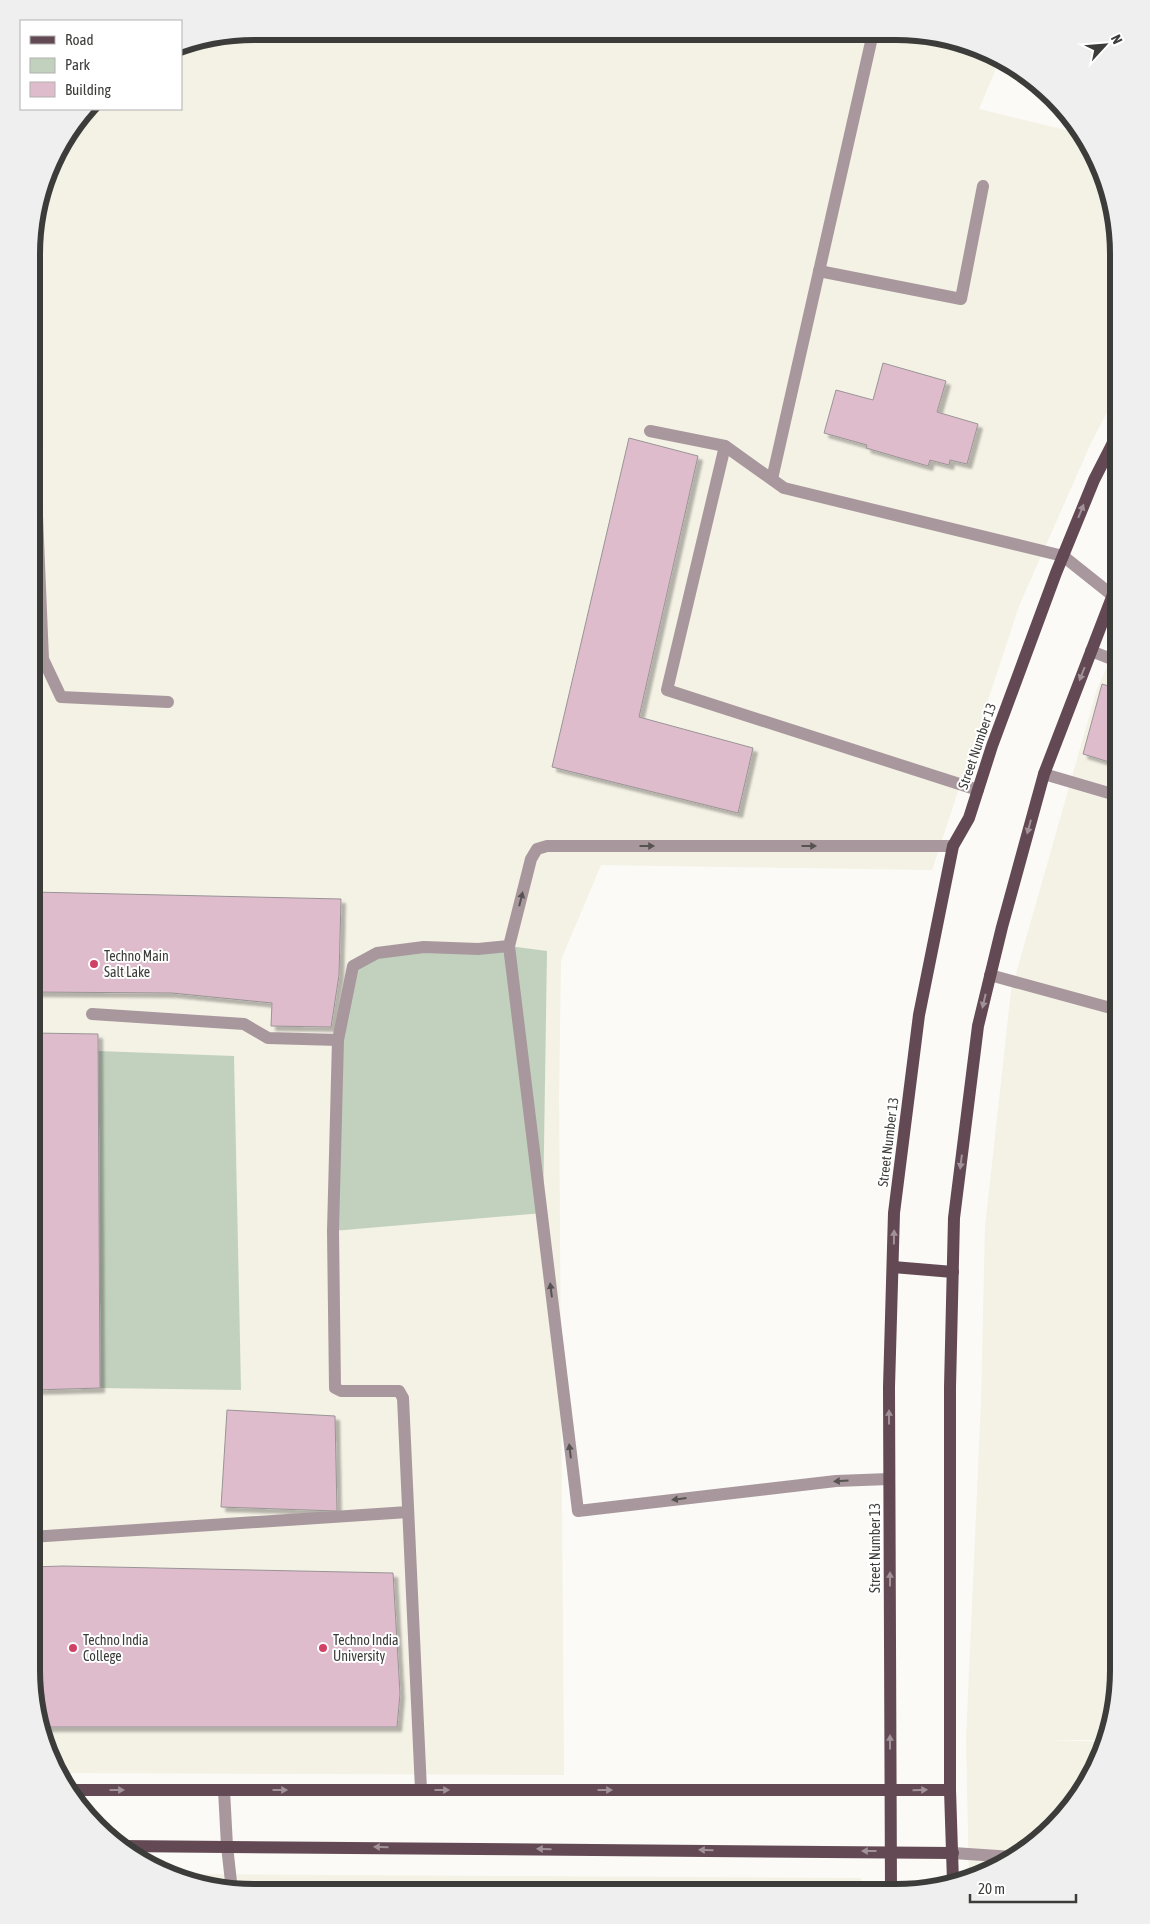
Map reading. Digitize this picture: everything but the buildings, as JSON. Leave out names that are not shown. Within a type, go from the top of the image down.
[{"type":"main road","name":"Street Number 13","points":[[891,1884],[889,1387],[894,1213],[919,1015],[953,846],[969,818],[992,746],[1063,556],[1094,480],[1110,449]]},
{"type":"main road","points":[[953,1876],[950,1790],[950,1388],[954,1218],[978,1026],[1002,927],[1044,774],[1110,600]]},
{"type":"main road","points":[[893,1267],[953,1272]]},
{"type":"main road","points":[[77,1790],[950,1790]]},
{"type":"main road","points":[[132,1846],[952,1853]]},
{"type":"lane","points":[[772,479],[871,40]]},
{"type":"lane","points":[[819,271],[961,299],[983,186]]},
{"type":"lane","points":[[650,431],[725,446],[784,488],[1063,556],[1110,593]]},
{"type":"lane","points":[[725,446],[667,690],[978,790]]},
{"type":"lane","points":[[40,607],[42,660],[61,697],[168,702]]},
{"type":"lane","points":[[1091,651],[1110,658]]},
{"type":"lane","points":[[1044,774],[1110,794]]},
{"type":"lane","points":[[890,1479],[836,1481],[578,1511],[509,946],[531,859],[537,850],[547,846],[953,846]]},
{"type":"lane","points":[[422,1790],[401,1394],[399,1391],[341,1391],[336,1388],[333,1231],[338,1040],[353,966],[377,953],[424,947],[478,949],[509,946]]},
{"type":"lane","points":[[990,975],[1110,1008]]},
{"type":"lane","points":[[92,1014],[244,1024],[268,1038],[338,1040]]},
{"type":"lane","points":[[40,1536],[408,1512]]},
{"type":"lane","points":[[224,1790],[231,1883]]},
{"type":"lane","points":[[952,1853],[1001,1856]]},
{"type":"shaded area","points":[[240,40],[910,40],[938,44],[965,51],[997,66],[979,109],[1071,131],[1088,159],[1103,199],[1110,240],[1110,406],[1091,443],[1019,606],[932,870],[601,865],[561,960],[559,1097],[564,1775],[67,1773],[51,1739],[44,1712],[40,1684],[40,240],[44,212],[51,185],[62,159],[76,135],[96,110],[182,110],[182,52],[212,44]]},
{"type":"shaded area","points":[[1110,661],[1110,1684],[1106,1712],[1099,1740],[1048,1740],[1098,1742],[1088,1765],[1066,1800],[1026,1840],[991,1862],[969,1872],[966,1740],[981,1402],[985,1227],[1011,991],[1097,689]]},
{"type":"shaded area","points":[[189,1874],[861,1878],[861,1884],[240,1884]]},
{"type":"green space","points":[[509,946],[547,951],[543,1213],[333,1231],[338,1040],[353,966],[377,953]]},
{"type":"green space","points":[[98,1051],[234,1056],[241,1390],[100,1388]]},
{"type":"place","name":"Techno Main Salt Lake","points":[[94,964]]},
{"type":"place","name":"Techno India College","points":[[73,1648]]},
{"type":"place","name":"Techno India University","points":[[323,1648]]}]
